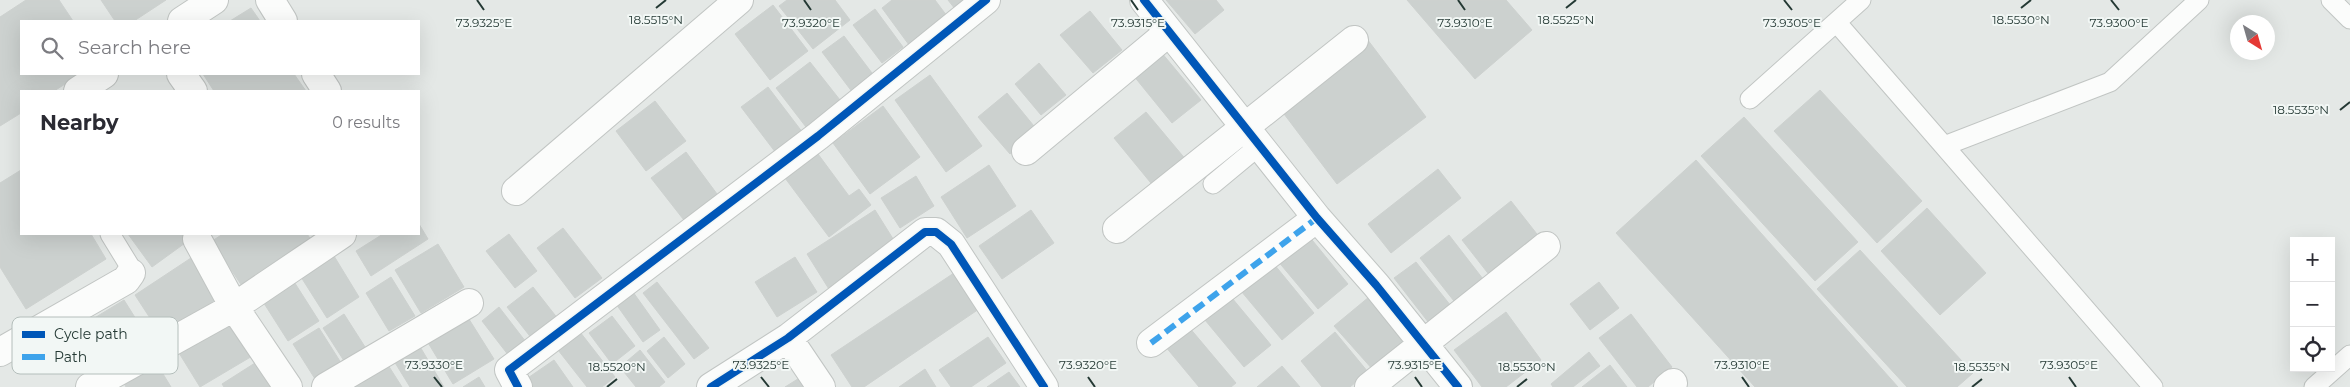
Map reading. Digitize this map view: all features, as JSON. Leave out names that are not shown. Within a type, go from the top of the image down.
[{"type":"street","points":[[184,20],[214,0]]},
{"type":"street","points":[[270,0],[282,20]]},
{"type":"street","points":[[516,191],[738,0]]},
{"type":"street","points":[[518,387],[509,370],[818,136],[986,0]]},
{"type":"street","points":[[1144,0],[1317,218],[1458,387]]},
{"type":"street","points":[[1026,151],[1169,32]]},
{"type":"street","points":[[1117,229],[1252,136],[1354,40]]},
{"type":"street","points":[[80,90],[102,75]]},
{"type":"street","points":[[182,75],[192,90]]},
{"type":"street","points":[[317,75],[326,90]]},
{"type":"street","points":[[1151,343],[1317,218]]},
{"type":"street","points":[[711,387],[788,338],[925,232],[936,232],[951,244],[1044,387]]},
{"type":"street","points":[[178,338],[234,307],[341,235]]},
{"type":"street","points":[[197,239],[234,307],[288,387]]},
{"type":"street","points":[[1369,387],[1546,246]]},
{"type":"street","points":[[61,317],[126,280],[131,273]]},
{"type":"street","points":[[326,387],[469,303]]},
{"type":"street","points":[[788,338],[822,387]]},
{"type":"street","points":[[0,352],[12,345]]},
{"type":"street","points":[[90,387],[113,374]]},
{"type":"lane","points":[[1750,100],[1838,24],[1861,0]]},
{"type":"lane","points":[[1944,146],[2110,82],[2199,0]]},
{"type":"lane","points":[[2331,0],[2350,19]]},
{"type":"lane","points":[[1838,24],[2153,387]]},
{"type":"lane","points":[[1213,184],[1252,136]]},
{"type":"lane","points":[[111,235],[129,265],[131,273]]},
{"type":"lane","points":[[2314,387],[2350,355]]},
{"type":"building","points":[[26,0],[59,0],[72,20],[20,20],[20,75],[79,75],[56,90],[20,90],[20,114],[0,126],[0,17]]},
{"type":"building","points":[[101,0],[166,0],[136,20],[114,20]]},
{"type":"building","points":[[787,0],[835,0],[850,20],[813,49],[779,6]]},
{"type":"building","points":[[892,0],[935,0],[950,20],[912,49],[882,8]]},
{"type":"building","points":[[948,0],[967,0],[955,9]]},
{"type":"building","points":[[1166,0],[1216,0],[1224,10],[1195,34]]},
{"type":"building","points":[[1407,0],[1506,0],[1532,30],[1475,79]]},
{"type":"building","points":[[773,5],[808,51],[770,80],[735,34]]},
{"type":"building","points":[[251,8],[259,20],[232,20]]},
{"type":"building","points":[[875,9],[903,47],[882,63],[853,25]]},
{"type":"building","points":[[1090,11],[1122,50],[1093,73],[1060,35]]},
{"type":"building","points":[[1364,35],[1426,117],[1337,184],[1275,102]]},
{"type":"building","points":[[844,36],[875,77],[853,93],[822,52]]},
{"type":"building","points":[[1161,52],[1201,100],[1172,123],[1133,75]]},
{"type":"building","points":[[810,62],[840,100],[806,127],[776,88]]},
{"type":"building","points":[[1039,63],[1066,95],[1041,115],[1015,84]]},
{"type":"building","points":[[204,75],[295,75],[305,90],[213,90]]},
{"type":"building","points":[[930,75],[982,146],[946,172],[895,100]]},
{"type":"building","points":[[768,87],[803,133],[776,153],[741,107]]},
{"type":"building","points":[[1820,90],[1922,201],[1877,243],[1774,131]]},
{"type":"building","points":[[1007,93],[1038,131],[1010,154],[978,117]]},
{"type":"building","points":[[655,101],[686,141],[646,171],[616,131]]},
{"type":"building","points":[[883,106],[920,157],[870,194],[833,143]]},
{"type":"building","points":[[1146,112],[1187,161],[1155,188],[1114,138]]},
{"type":"building","points":[[1744,117],[1858,242],[1815,281],[1701,156]]},
{"type":"building","points":[[686,152],[720,198],[687,224],[651,178]]},
{"type":"building","points":[[818,154],[849,196],[859,189],[871,205],[829,237],[785,178]]},
{"type":"building","points":[[1696,160],[1898,387],[1755,387],[1616,233]]},
{"type":"building","points":[[989,165],[1016,206],[967,238],[941,197]]},
{"type":"building","points":[[1438,169],[1461,198],[1391,253],[1368,224]]},
{"type":"building","points":[[20,171],[20,235],[92,235],[106,259],[26,309],[0,267],[0,183]]},
{"type":"building","points":[[916,176],[934,206],[900,228],[881,198]]},
{"type":"building","points":[[1511,201],[1544,243],[1494,281],[1462,240]]},
{"type":"building","points":[[1927,208],[1986,273],[1940,315],[1881,251]]},
{"type":"building","points":[[875,210],[895,242],[832,294],[807,254]]},
{"type":"building","points":[[1031,210],[1054,243],[1002,279],[979,246]]},
{"type":"building","points":[[420,226],[428,239],[371,276],[356,251],[381,235],[420,235]]},
{"type":"building","points":[[563,228],[602,278],[575,298],[537,248]]},
{"type":"building","points":[[509,234],[537,271],[515,288],[486,251]]},
{"type":"building","points":[[129,235],[190,235],[192,238],[152,267]]},
{"type":"building","points":[[221,235],[308,235],[312,241],[242,286],[212,241]]},
{"type":"building","points":[[1308,235],[1348,284],[1318,309],[1277,260]]},
{"type":"building","points":[[1449,235],[1483,279],[1454,301],[1420,258]]},
{"type":"building","points":[[438,244],[464,287],[421,313],[395,270]]},
{"type":"building","points":[[1860,250],[1973,373],[1957,387],[1907,387],[1817,289]]},
{"type":"building","points":[[334,256],[359,297],[327,318],[301,277]]},
{"type":"building","points":[[795,257],[817,292],[777,317],[755,282]]},
{"type":"building","points":[[191,258],[220,301],[178,328],[178,317],[149,317],[135,295]]},
{"type":"building","points":[[1269,258],[1314,313],[1282,340],[1236,285]]},
{"type":"building","points":[[1416,262],[1451,306],[1429,323],[1394,278]]},
{"type":"building","points":[[954,273],[979,309],[864,387],[852,387],[831,355]]},
{"type":"building","points":[[291,277],[319,321],[288,341],[260,297]]},
{"type":"building","points":[[391,277],[415,316],[389,331],[366,293]]},
{"type":"building","points":[[657,282],[709,348],[694,359],[643,293]]},
{"type":"building","points":[[1599,282],[1619,308],[1590,330],[1570,304]]},
{"type":"building","points":[[533,287],[562,324],[536,344],[507,307]]},
{"type":"building","points":[[633,292],[660,330],[643,342],[616,304]]},
{"type":"building","points":[[1227,292],[1271,345],[1244,367],[1200,314]]},
{"type":"building","points":[[1369,297],[1406,344],[1374,371],[1334,326]]},
{"type":"building","points":[[124,300],[135,317],[96,317]]},
{"type":"building","points":[[499,307],[526,342],[509,356],[482,321]]},
{"type":"building","points":[[1506,312],[1541,360],[1506,387],[1482,387],[1454,350]]},
{"type":"building","points":[[344,314],[367,350],[346,364],[323,328]]},
{"type":"building","points":[[1631,314],[1672,367],[1648,387],[1637,387],[1599,338]]},
{"type":"building","points":[[467,316],[494,359],[453,384],[427,341]]},
{"type":"building","points":[[612,316],[635,346],[612,364],[589,333]]},
{"type":"building","points":[[232,320],[254,355],[200,387],[179,353]]},
{"type":"building","points":[[1183,320],[1236,383],[1231,387],[1199,387],[1160,340]]},
{"type":"building","points":[[319,328],[343,366],[317,382],[293,344]]},
{"type":"building","points":[[580,332],[615,377],[602,387],[587,387],[558,350]]},
{"type":"building","points":[[1335,332],[1368,372],[1350,387],[1322,387],[1301,361]]},
{"type":"building","points":[[664,337],[685,364],[668,378],[647,351]]},
{"type":"building","points":[[988,337],[1006,363],[971,387],[951,387],[939,370]]},
{"type":"building","points":[[419,345],[444,387],[410,387],[394,361]]},
{"type":"building","points":[[640,350],[665,382],[659,387],[636,387],[620,367]]},
{"type":"building","points":[[1589,352],[1600,366],[1573,387],[1553,387],[1551,384]]},
{"type":"building","points":[[554,360],[573,387],[526,387],[522,382]]},
{"type":"building","points":[[255,363],[271,387],[224,387],[222,384]]},
{"type":"building","points":[[388,365],[402,387],[354,387]]},
{"type":"building","points":[[1610,365],[1627,387],[1582,387]]},
{"type":"building","points":[[1282,366],[1300,387],[1257,387]]},
{"type":"building","points":[[925,369],[936,387],[899,387]]},
{"type":"building","points":[[809,372],[818,387],[785,387]]},
{"type":"building","points":[[1009,372],[1020,387],[987,387]]},
{"type":"building","points":[[87,374],[101,374],[91,380]]},
{"type":"building","points":[[130,374],[163,374],[171,387],[126,387],[122,379]]},
{"type":"building","points":[[479,377],[485,387],[463,387]]},
{"type":"marked path","points":[[1151,343],[1317,218]]},
{"type":"cycle path","points":[[518,387],[509,370],[818,136],[986,0]]},
{"type":"cycle path","points":[[1144,0],[1317,218],[1376,285],[1458,387]]},
{"type":"cycle path","points":[[711,387],[788,338],[925,232],[936,232],[951,244],[1044,387]]}]
